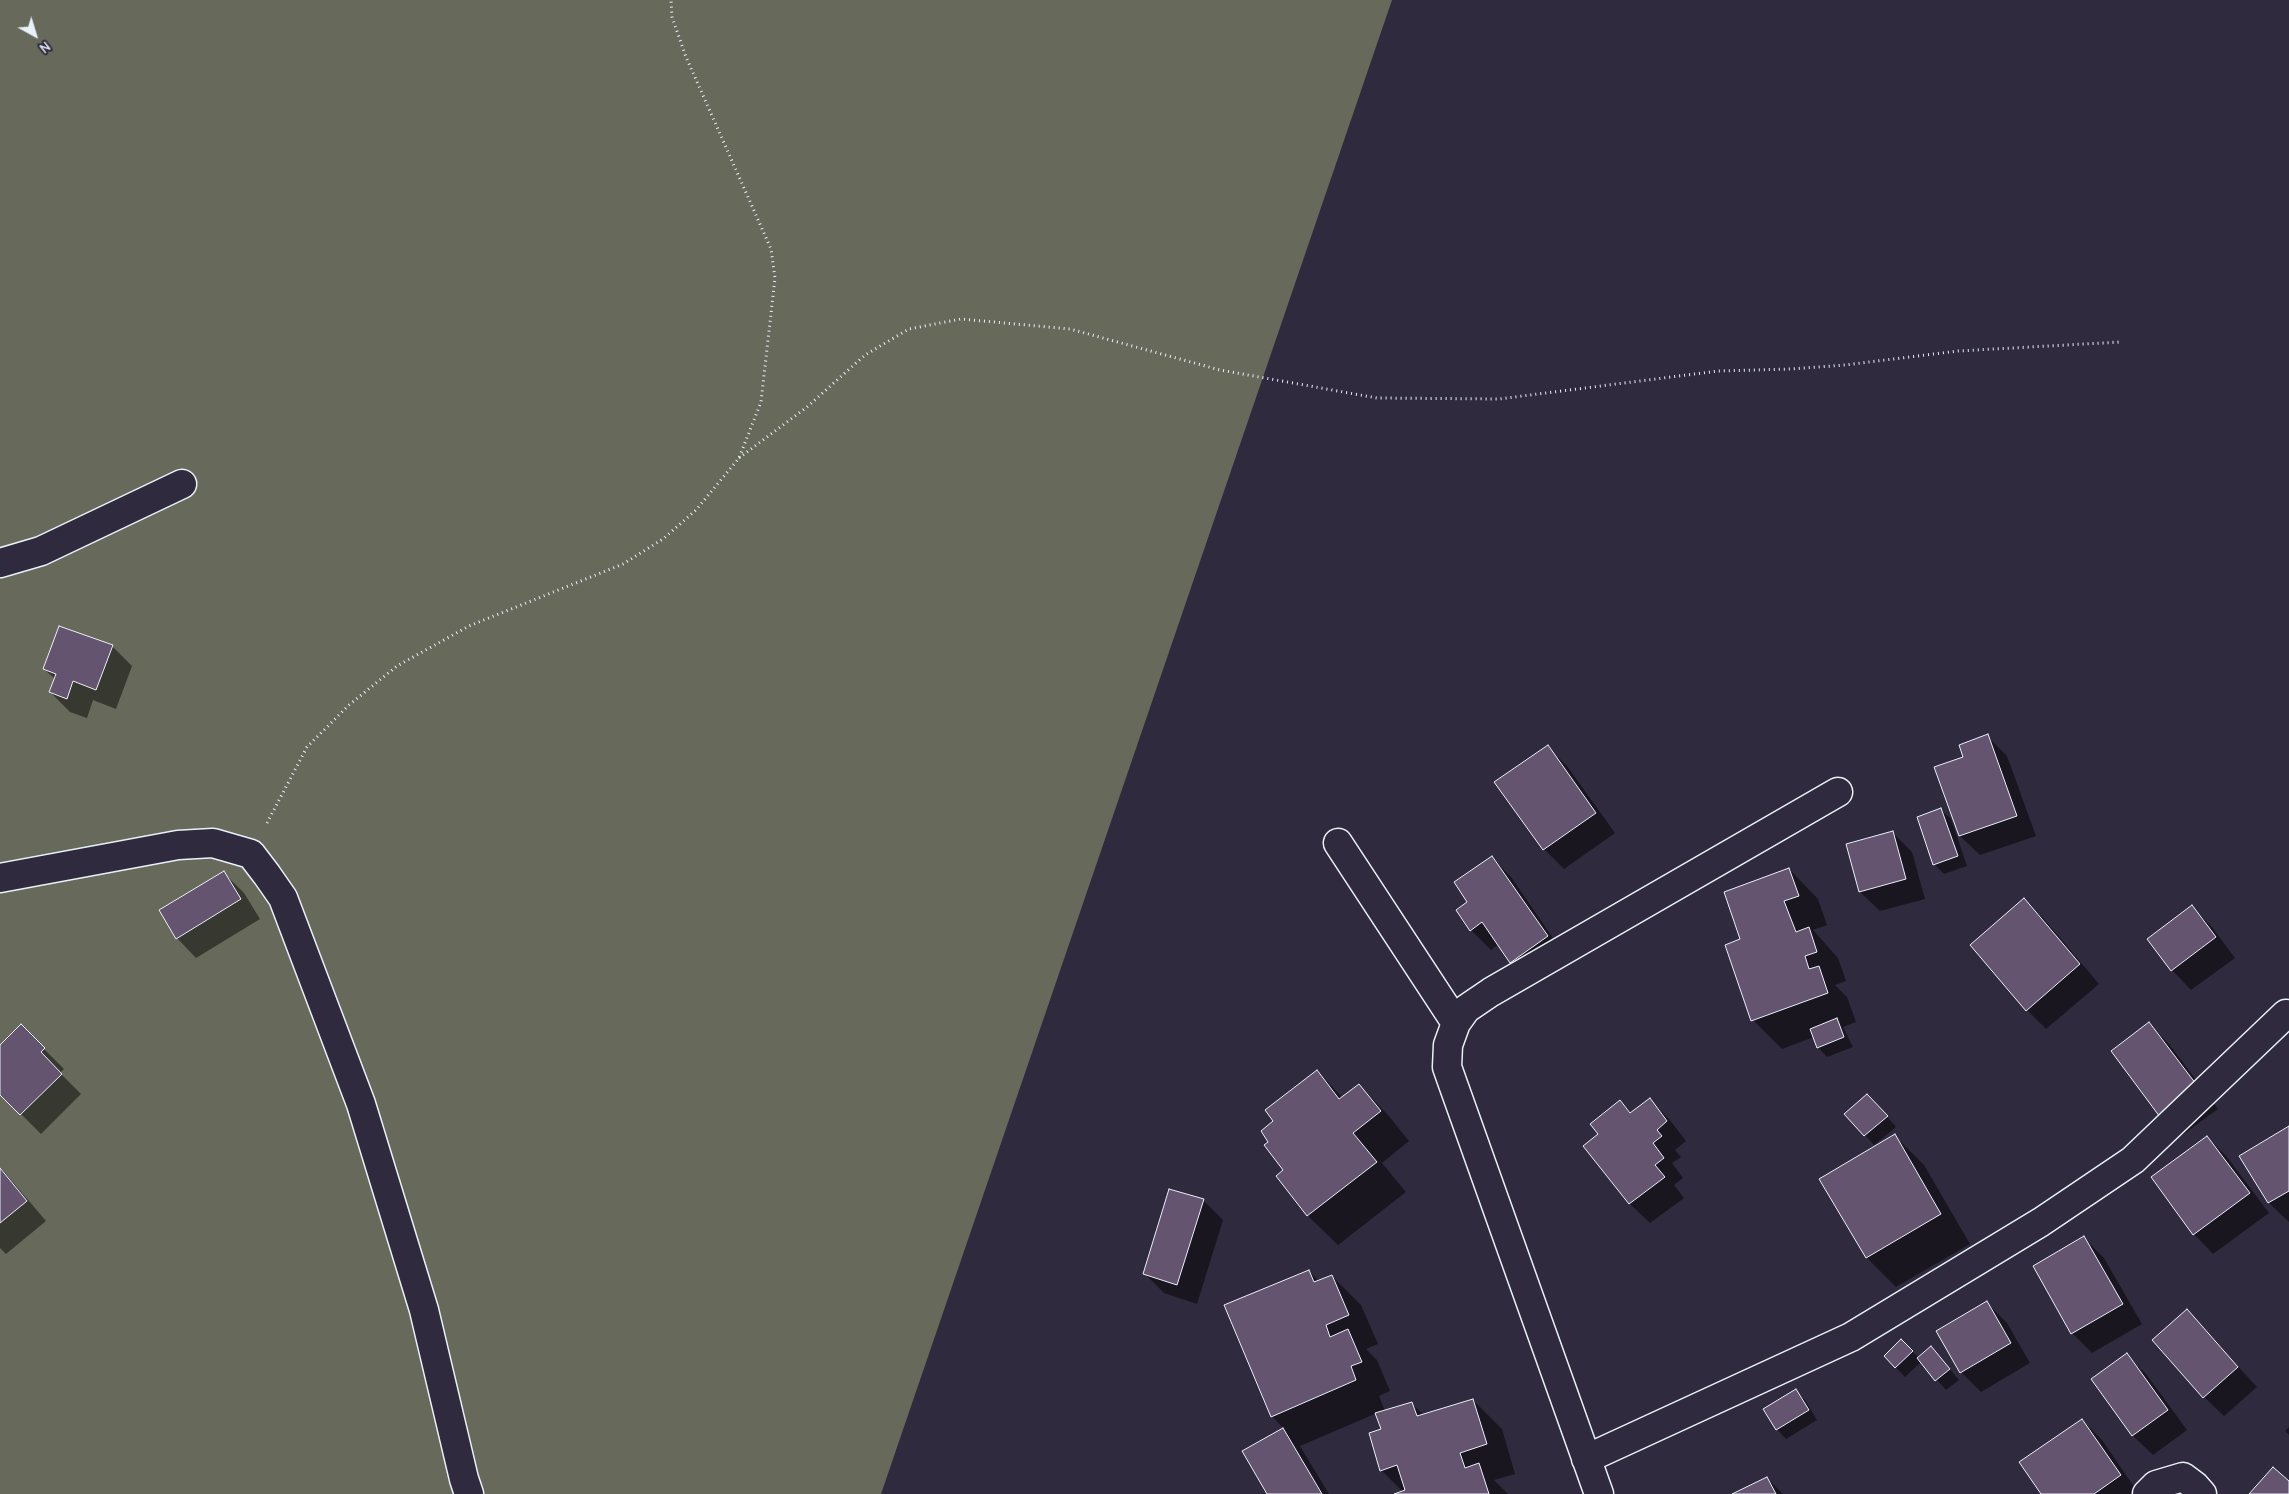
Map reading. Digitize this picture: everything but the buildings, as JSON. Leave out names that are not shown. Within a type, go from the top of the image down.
[{"type":"street","points":[[0,563],[41,551],[182,484]]},
{"type":"street","points":[[1599,1494],[1447,1067],[1448,1045],[1456,1023],[1466,1009],[1491,992],[1838,792]]},
{"type":"street","points":[[0,878],[178,845],[213,843],[251,854],[283,898],[361,1104],[424,1310],[469,1494]]},
{"type":"street","points":[[1338,843],[1456,1023]]},
{"type":"street","points":[[1586,1459],[1851,1336],[2041,1222],[2133,1160],[2286,1014]]},
{"type":"street","points":[[2147,1494],[2156,1485],[2183,1477],[2202,1494]]},
{"type":"path","points":[[671,0],[672,17],[686,57],[771,249],[775,278],[761,402],[739,458]]},
{"type":"path","points":[[251,854],[307,747],[349,705],[397,666],[469,626],[623,564],[664,540],[696,510],[739,458],[807,406],[864,356],[909,329],[961,319],[1070,329],[1220,370],[1377,398],[1500,398],[1718,372],[1800,369],[1958,351],[2120,342]]},
{"type":"green space","points":[[0,0],[1392,0],[881,1494],[0,1494]]}]
